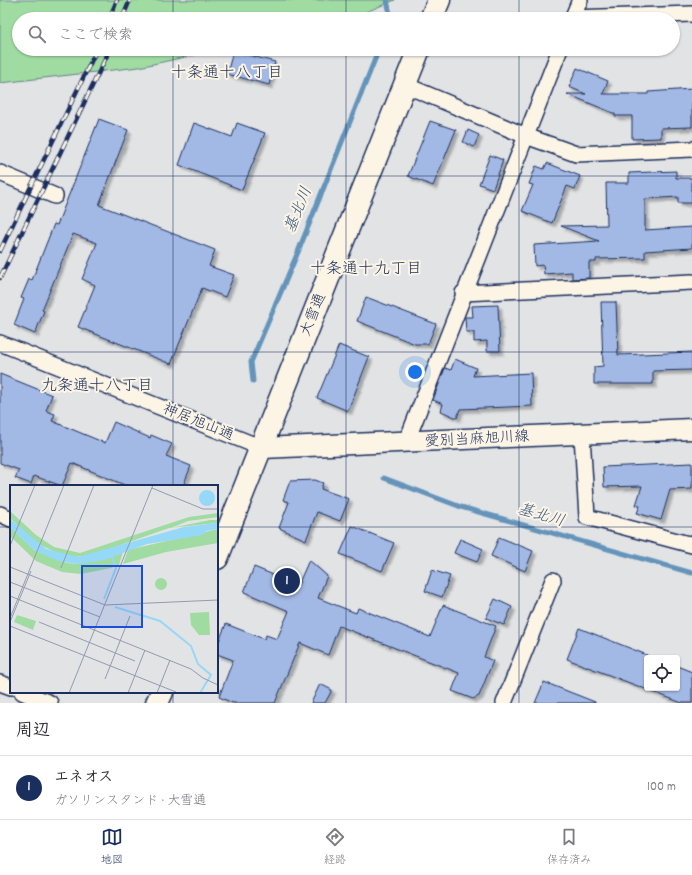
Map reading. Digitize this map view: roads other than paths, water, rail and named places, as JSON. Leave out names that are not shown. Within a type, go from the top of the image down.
[{"type":"highway","points":[[434,12],[438,0]]},
{"type":"highway","name":"大雪通","points":[[218,556],[262,448],[416,56]]},
{"type":"highway","points":[[157,703],[162,693]]},
{"type":"main road","name":"愛別当麻旭川線","points":[[262,448],[406,443],[692,429]]},
{"type":"street","points":[[575,12],[580,0]]},
{"type":"street","points":[[680,14],[692,14]]},
{"type":"street","points":[[406,443],[463,293],[557,56]]},
{"type":"street","points":[[405,85],[526,136],[576,154],[692,149]]},
{"type":"street","points":[[0,173],[55,196]]},
{"type":"street","points":[[463,293],[692,282]]},
{"type":"street","name":"神居旭山通","points":[[0,343],[262,448]]},
{"type":"street","points":[[582,435],[587,516],[692,545]]},
{"type":"street","points":[[0,514],[10,519]]},
{"type":"street","points":[[504,703],[554,580]]},
{"type":"street","points":[[0,683],[10,688]]},
{"type":"street","points":[[25,693],[50,703]]},
{"type":"waterway","name":"基北川","points":[[387,0],[390,12]]},
{"type":"waterway","name":"基北川","points":[[253,381],[251,362],[298,252],[376,56]]},
{"type":"waterway","name":"基北川","points":[[384,478],[461,507],[692,573]]},
{"type":"railway","points":[[112,12],[117,0]]},
{"type":"railway","points":[[125,12],[130,0]]},
{"type":"railway","points":[[0,251],[94,56]]},
{"type":"railway","points":[[0,278],[107,56]]},
{"type":"place","name":"エネオス","points":[[287,581]]},
{"type":"district","name":"十条通十八丁目","points":[[227,73]]},
{"type":"district","name":"十条通十九丁目","points":[[366,269]]},
{"type":"district","name":"九条通十八丁目","points":[[97,386]]}]
